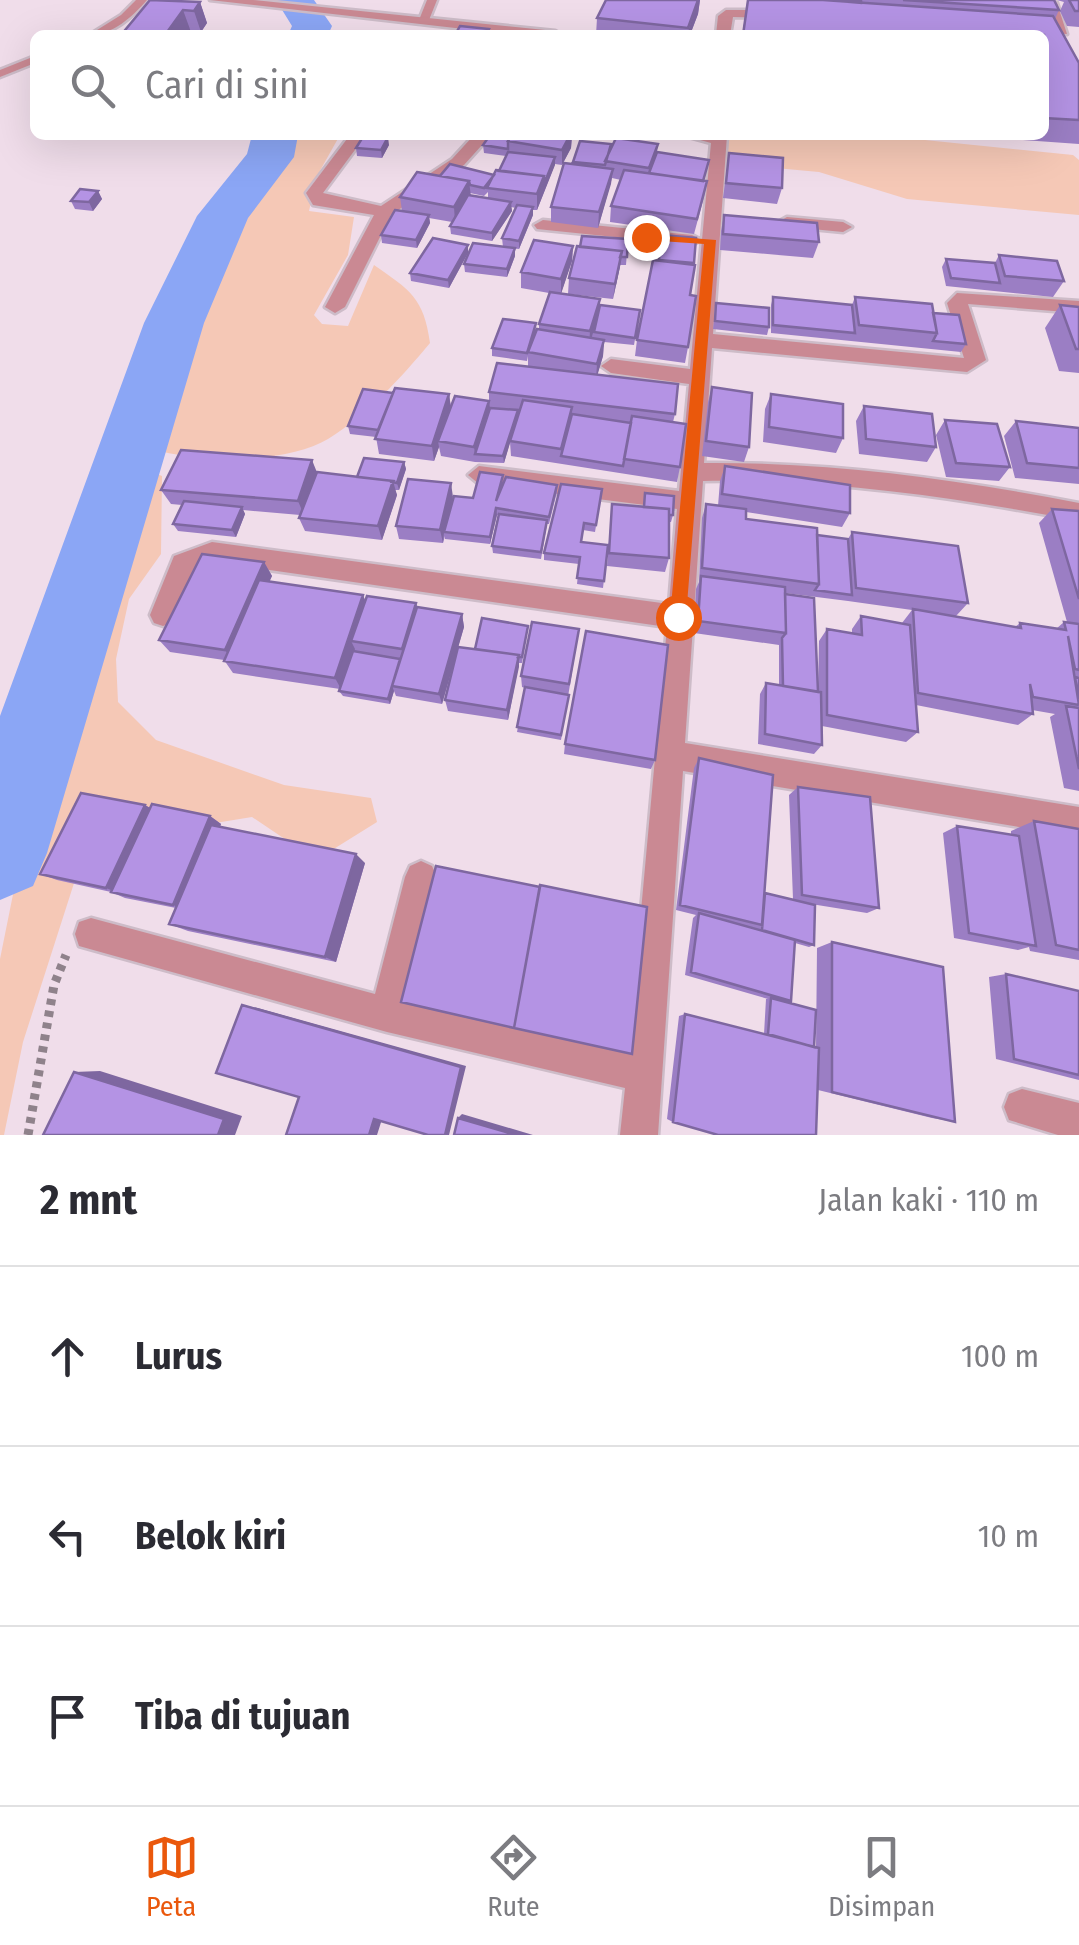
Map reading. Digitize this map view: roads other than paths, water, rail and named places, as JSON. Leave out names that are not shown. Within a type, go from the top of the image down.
[{"type":"street","points":[[216,0],[424,20],[441,29]]},
{"type":"street","points":[[1032,2],[1058,4],[1062,31],[1049,30]]},
{"type":"street","points":[[724,30],[726,16],[732,12],[792,15]]},
{"type":"street","points":[[1004,28],[1043,30]]},
{"type":"street","points":[[354,140],[314,194],[319,200],[384,212]]},
{"type":"street","points":[[335,307],[384,212],[458,162],[478,140]]},
{"type":"street","points":[[639,1135],[688,501],[702,340],[718,225],[719,140]]},
{"type":"street","points":[[767,220],[843,227]]},
{"type":"street","points":[[543,225],[718,225]]},
{"type":"street","points":[[702,340],[967,364],[976,360],[957,303],[964,296],[1079,306]]},
{"type":"street","points":[[611,366],[699,378]]},
{"type":"street","points":[[691,472],[774,470],[867,478],[963,488],[1079,512]]},
{"type":"street","points":[[479,475],[688,501]]},
{"type":"street","points":[[163,615],[183,563],[212,552],[678,617]]},
{"type":"street","points":[[667,754],[1079,822]]},
{"type":"street","points":[[388,1014],[421,877]]},
{"type":"street","points":[[91,934],[388,1014],[644,1076]]},
{"type":"street","points":[[1022,1107],[1079,1122]]},
{"type":"lane","points":[[103,30],[125,17],[142,0]]},
{"type":"lane","points":[[424,20],[432,0]]},
{"type":"lane","points":[[0,74],[30,61]]},
{"type":"waterway","points":[[295,0],[312,26],[310,30]]},
{"type":"waterway","points":[[0,853],[10,812],[174,323],[223,216],[270,157],[274,140]]}]
